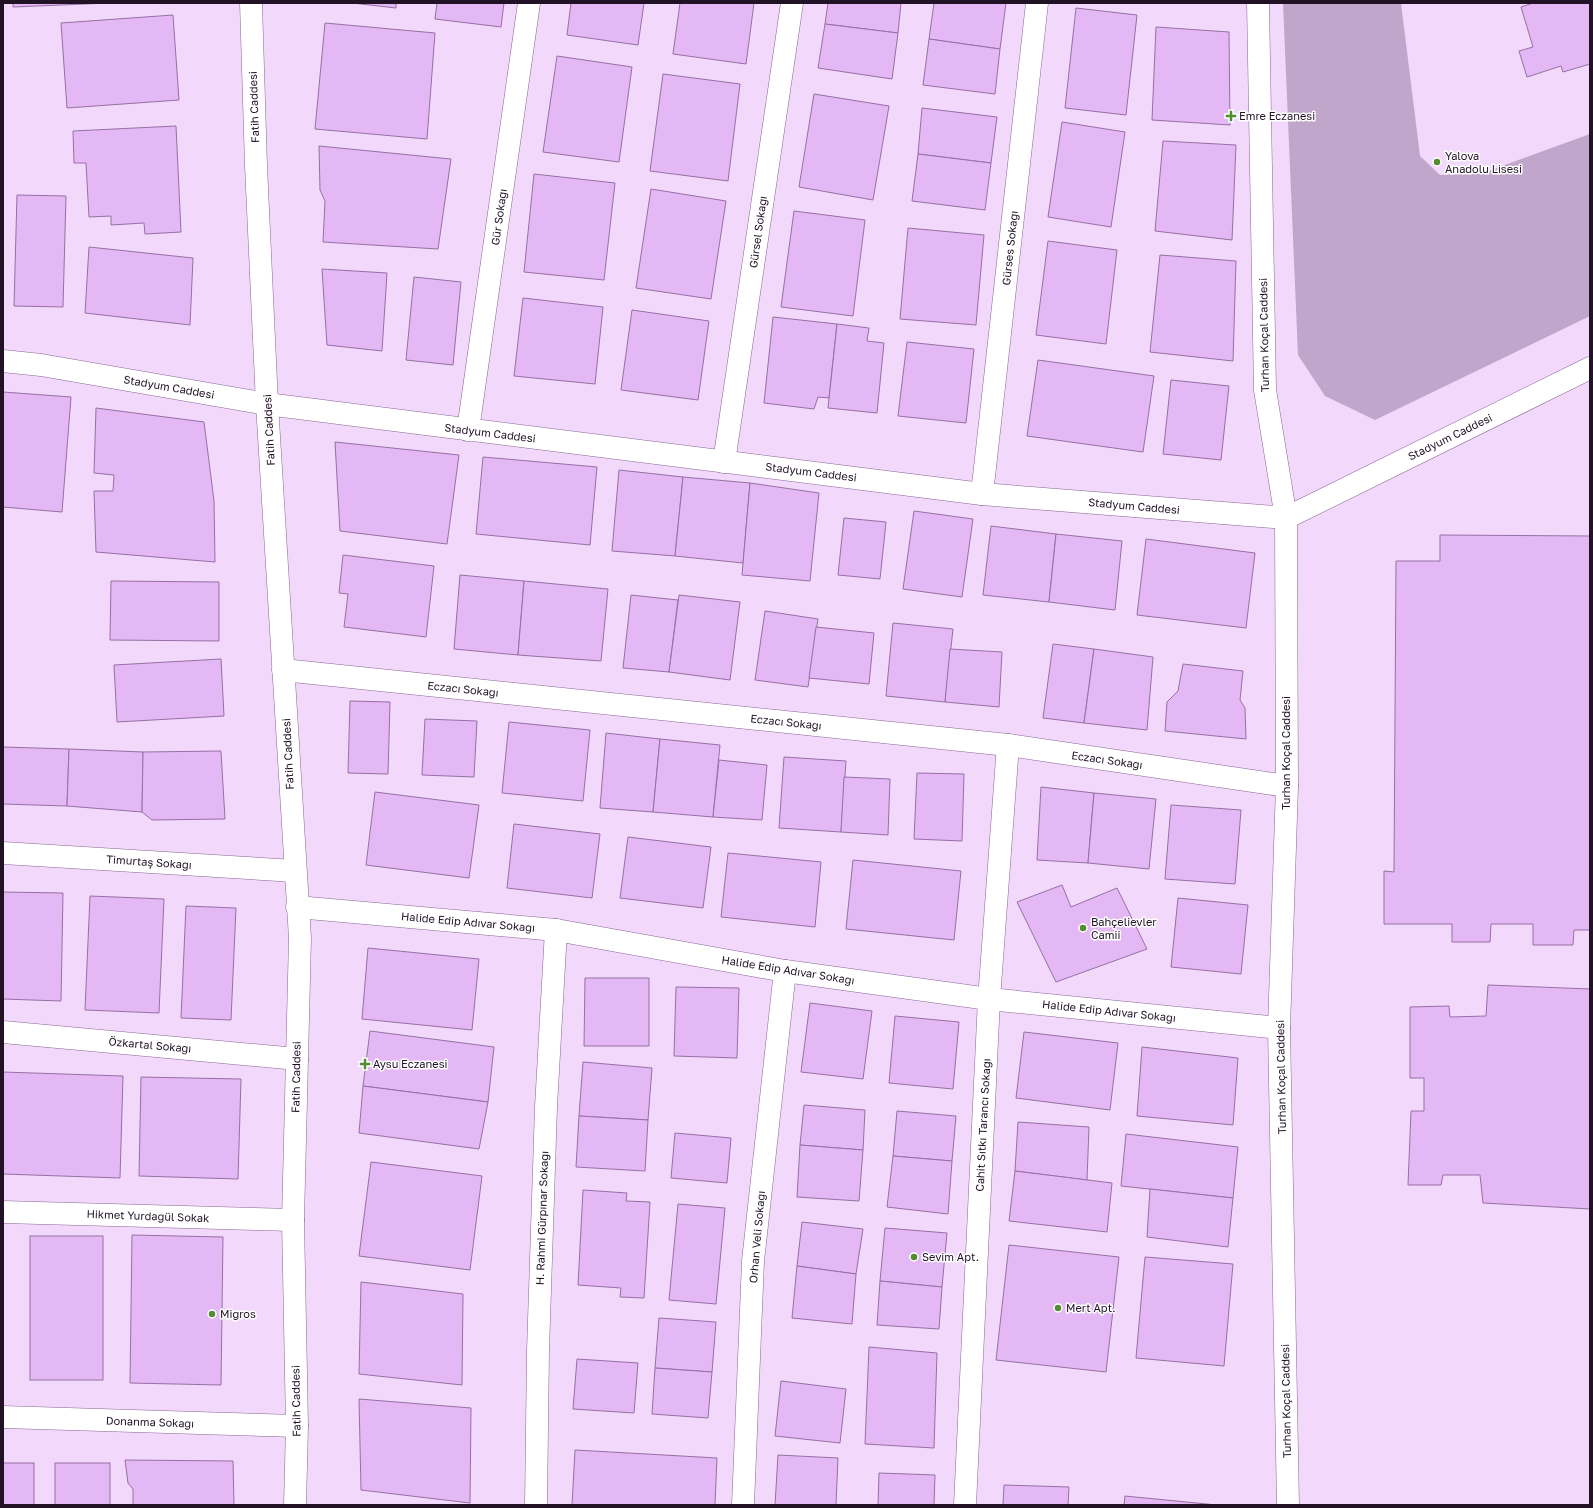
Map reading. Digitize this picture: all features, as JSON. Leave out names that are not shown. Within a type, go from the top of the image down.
[{"type":"street","name":"Fatih Caddesi","points":[[252,3],[256,174],[267,404],[300,938],[293,1220],[297,1426],[295,1505]]},
{"type":"street","name":"Gür Sokağı","points":[[468,430],[529,3]]},
{"type":"street","name":"Gürsel Sokağı","points":[[724,462],[792,3]]},
{"type":"street","name":"Gürses Sokağı","points":[[982,494],[1037,3]]},
{"type":"street","name":"Turhan Koçal Caddesi","points":[[1258,3],[1265,390],[1286,518],[1287,786],[1280,1028],[1288,1505]]},
{"type":"street","name":"Stadyum Caddesi","points":[[3,361],[41,365],[267,404],[982,494],[1286,518],[1590,368]]},
{"type":"street","name":"Eczacı Sokağı","points":[[283,670],[1008,745],[1287,786]]},
{"type":"street","name":"Cahit Sıtkı Tarancı Sokağı","points":[[965,1505],[989,999],[1008,745]]},
{"type":"street","name":"Timurtaş Sokağı","points":[[3,853],[295,871]]},
{"type":"street","name":"Halide Edip Adıvar Sokağı","points":[[297,907],[556,930],[785,970],[989,999],[1280,1028]]},
{"type":"street","name":"H. Rahmi Gürpınar Sokağı","points":[[536,1505],[538,1351],[546,1115],[556,930]]},
{"type":"street","name":"Orhan Veli Sokağı","points":[[743,1505],[753,1260],[785,970]]},
{"type":"street","name":"Özkartal Sokağı","points":[[3,1032],[297,1058]]},
{"type":"street","name":"Hikmet Yurdagül Sokak","points":[[3,1212],[293,1220]]},
{"type":"street","name":"Donanma Sokağı","points":[[3,1417],[297,1426]]},
{"type":"shaded area","name":"Yalova Anadolu Lisesi","points":[[1283,3],[1401,3],[1420,156],[1440,175],[1483,173],[1590,134],[1590,316],[1375,420],[1325,396],[1298,355]]},
{"type":"building","points":[[13,3],[109,3],[13,7]]},
{"type":"building","points":[[352,3],[396,3],[396,8]]},
{"type":"building","points":[[437,3],[504,3],[501,27],[435,19]]},
{"type":"building","points":[[571,3],[644,3],[638,45],[567,35]]},
{"type":"building","points":[[680,3],[754,3],[746,64],[673,54]]},
{"type":"building","points":[[828,3],[901,3],[898,33],[825,24]]},
{"type":"building","points":[[934,3],[1006,3],[1000,49],[929,39]]},
{"type":"building","points":[[1533,3],[1590,3],[1590,64],[1563,72],[1561,66],[1527,77],[1519,51],[1533,47],[1521,7]]},
{"type":"building","points":[[1076,8],[1137,15],[1126,115],[1065,108]]},
{"type":"building","points":[[173,15],[179,100],[67,108],[61,23]]},
{"type":"building","points":[[325,23],[435,33],[427,139],[315,129]]},
{"type":"building","points":[[825,24],[898,33],[892,79],[818,68]]},
{"type":"building","points":[[1156,27],[1229,32],[1230,125],[1152,120]]},
{"type":"building","points":[[929,39],[1000,49],[995,94],[923,85]]},
{"type":"building","points":[[557,56],[632,67],[619,162],[543,152]]},
{"type":"building","points":[[663,74],[740,84],[728,181],[650,171]]},
{"type":"building","points":[[814,94],[889,106],[873,200],[799,187]]},
{"type":"building","points":[[922,108],[997,117],[991,163],[918,154]]},
{"type":"building","points":[[1062,122],[1125,132],[1111,227],[1048,217]]},
{"type":"building","points":[[176,126],[181,232],[145,234],[144,223],[111,225],[111,216],[89,217],[86,163],[74,163],[73,131]]},
{"type":"building","points":[[1163,141],[1236,145],[1232,240],[1155,231]]},
{"type":"building","points":[[319,146],[451,159],[438,249],[323,242],[325,201],[320,190]]},
{"type":"building","points":[[918,154],[991,163],[985,210],[912,201]]},
{"type":"building","points":[[534,174],[615,183],[604,280],[524,272]]},
{"type":"building","points":[[651,189],[726,201],[711,299],[636,288]]},
{"type":"building","points":[[17,195],[66,196],[63,307],[14,306]]},
{"type":"building","points":[[794,211],[865,220],[853,316],[781,307]]},
{"type":"building","points":[[908,228],[984,235],[976,325],[900,319]]},
{"type":"building","points":[[1048,241],[1117,250],[1106,344],[1036,335]]},
{"type":"building","points":[[89,247],[193,258],[190,325],[85,313]]},
{"type":"building","points":[[1160,255],[1236,261],[1233,361],[1150,352]]},
{"type":"building","points":[[322,269],[387,273],[382,351],[327,345]]},
{"type":"building","points":[[414,277],[461,282],[453,365],[406,360]]},
{"type":"building","points":[[523,298],[603,307],[595,384],[514,376]]},
{"type":"building","points":[[632,310],[709,321],[698,400],[621,390]]},
{"type":"building","points":[[773,317],[837,324],[829,398],[818,397],[814,409],[764,403]]},
{"type":"building","points":[[837,324],[869,328],[867,341],[884,343],[877,413],[828,408]]},
{"type":"building","points":[[907,342],[974,349],[966,423],[898,416]]},
{"type":"building","points":[[1038,360],[1154,376],[1143,452],[1027,436]]},
{"type":"building","points":[[1171,380],[1229,386],[1221,460],[1163,454]]},
{"type":"building","points":[[3,392],[71,397],[62,512],[3,507]]},
{"type":"building","points":[[96,408],[204,422],[214,501],[215,562],[96,552],[94,491],[113,491],[114,475],[94,473]]},
{"type":"building","points":[[335,442],[459,455],[447,544],[340,531]]},
{"type":"building","points":[[483,457],[597,467],[590,545],[476,534]]},
{"type":"building","points":[[619,470],[683,477],[675,556],[612,551]]},
{"type":"building","points":[[683,477],[750,483],[743,563],[675,556]]},
{"type":"building","points":[[750,483],[819,493],[810,581],[742,575]]},
{"type":"building","points":[[914,511],[973,519],[962,597],[903,589]]},
{"type":"building","points":[[844,518],[886,522],[880,579],[838,575]]},
{"type":"building","points":[[991,526],[1056,534],[1049,602],[983,595]]},
{"type":"building","points":[[1056,534],[1122,541],[1115,610],[1049,602]]},
{"type":"building","points":[[1440,535],[1590,536],[1590,930],[1574,930],[1573,945],[1533,945],[1533,924],[1491,924],[1490,942],[1452,942],[1452,924],[1384,924],[1384,871],[1394,872],[1396,561],[1440,561]]},
{"type":"building","points":[[1146,539],[1255,553],[1246,628],[1137,615]]},
{"type":"building","points":[[343,555],[434,566],[426,637],[344,627],[348,594],[339,593]]},
{"type":"building","points":[[460,575],[524,581],[518,655],[454,649]]},
{"type":"building","points":[[111,581],[219,582],[219,641],[110,640]]},
{"type":"building","points":[[524,581],[608,589],[601,661],[518,655]]},
{"type":"building","points":[[631,595],[678,600],[669,672],[623,668]]},
{"type":"building","points":[[679,595],[740,602],[730,680],[669,672]]},
{"type":"building","points":[[765,611],[818,619],[808,687],[755,680]]},
{"type":"building","points":[[893,623],[953,629],[945,702],[886,696]]},
{"type":"building","points":[[816,627],[874,633],[869,684],[809,678]]},
{"type":"building","points":[[1053,644],[1094,649],[1084,723],[1043,718]]},
{"type":"building","points":[[950,649],[1002,652],[999,707],[945,702]]},
{"type":"building","points":[[1094,649],[1153,657],[1147,730],[1084,723]]},
{"type":"building","points":[[221,659],[224,716],[117,722],[114,665]]},
{"type":"building","points":[[1183,664],[1243,671],[1240,700],[1245,708],[1246,739],[1165,731],[1167,702],[1178,691]]},
{"type":"building","points":[[350,701],[390,702],[388,774],[348,773]]},
{"type":"building","points":[[425,719],[477,721],[474,777],[422,775]]},
{"type":"building","points":[[509,722],[590,730],[583,801],[502,793]]},
{"type":"building","points":[[606,733],[660,739],[653,812],[600,808]]},
{"type":"building","points":[[660,739],[720,745],[713,817],[653,812]]},
{"type":"building","points":[[3,747],[69,749],[67,806],[3,804]]},
{"type":"building","points":[[69,749],[143,752],[142,812],[67,806]]},
{"type":"building","points":[[221,751],[225,819],[152,820],[142,812],[143,752]]},
{"type":"building","points":[[784,757],[846,761],[841,832],[779,828]]},
{"type":"building","points":[[719,760],[767,765],[762,820],[713,817]]},
{"type":"building","points":[[917,773],[964,774],[962,841],[914,839]]},
{"type":"building","points":[[844,777],[890,779],[888,835],[841,832]]},
{"type":"building","points":[[1041,787],[1094,793],[1088,863],[1037,860]]},
{"type":"building","points":[[375,792],[479,805],[469,878],[366,865]]},
{"type":"building","points":[[1094,793],[1156,799],[1149,869],[1088,863]]},
{"type":"building","points":[[1171,805],[1241,810],[1235,884],[1165,879]]},
{"type":"building","points":[[514,824],[600,834],[592,898],[507,888]]},
{"type":"building","points":[[628,837],[711,847],[703,908],[620,898]]},
{"type":"building","points":[[728,853],[821,862],[815,927],[721,917]]},
{"type":"building","points":[[853,860],[961,871],[954,940],[846,929]]},
{"type":"building","name":"Bahçelievler Camii","points":[[1062,885],[1071,907],[1117,888],[1147,949],[1056,982],[1017,902]]},
{"type":"building","points":[[3,892],[63,893],[61,1001],[3,999]]},
{"type":"building","points":[[90,896],[164,899],[159,1013],[85,1010]]},
{"type":"building","points":[[1178,898],[1248,905],[1241,974],[1171,967]]},
{"type":"building","points":[[186,906],[236,908],[231,1020],[181,1018]]},
{"type":"building","points":[[368,948],[479,959],[472,1030],[362,1019]]},
{"type":"building","points":[[585,978],[649,978],[649,1046],[584,1046]]},
{"type":"building","points":[[1488,985],[1590,989],[1590,1209],[1483,1203],[1480,1175],[1443,1175],[1441,1185],[1408,1185],[1411,1111],[1424,1111],[1424,1078],[1410,1078],[1410,1007],[1449,1006],[1450,1017],[1486,1016]]},
{"type":"building","points":[[676,987],[739,988],[737,1058],[674,1056]]},
{"type":"building","points":[[810,1003],[872,1011],[863,1079],[801,1072]]},
{"type":"building","points":[[895,1016],[959,1022],[953,1089],[889,1083]]},
{"type":"building","points":[[370,1031],[494,1047],[488,1102],[363,1086]]},
{"type":"building","points":[[1024,1032],[1118,1043],[1110,1110],[1016,1098]]},
{"type":"building","points":[[1142,1047],[1238,1058],[1233,1125],[1137,1116]]},
{"type":"building","points":[[583,1062],[652,1068],[648,1120],[579,1116]]},
{"type":"building","points":[[3,1072],[123,1076],[120,1178],[3,1174]]},
{"type":"building","points":[[141,1077],[241,1079],[238,1179],[139,1176]]},
{"type":"building","points":[[363,1086],[488,1102],[479,1149],[359,1133]]},
{"type":"building","points":[[804,1105],[865,1110],[863,1150],[800,1145]]},
{"type":"building","points":[[897,1111],[956,1116],[952,1161],[893,1156]]},
{"type":"building","points":[[579,1116],[648,1120],[645,1171],[576,1167]]},
{"type":"building","points":[[1018,1122],[1089,1127],[1087,1180],[1015,1171]]},
{"type":"building","points":[[675,1133],[731,1138],[727,1183],[671,1178]]},
{"type":"building","points":[[1126,1134],[1238,1147],[1233,1198],[1121,1186]]},
{"type":"building","points":[[800,1145],[863,1150],[859,1201],[797,1197]]},
{"type":"building","points":[[893,1156],[952,1161],[948,1214],[887,1207]]},
{"type":"building","points":[[371,1162],[482,1176],[470,1270],[359,1256]]},
{"type":"building","points":[[1015,1171],[1112,1183],[1107,1232],[1009,1221]]},
{"type":"building","points":[[1150,1189],[1233,1198],[1228,1247],[1147,1237]]},
{"type":"building","points":[[583,1190],[627,1193],[626,1201],[650,1202],[644,1298],[620,1297],[621,1288],[578,1285]]},
{"type":"building","points":[[678,1204],[725,1208],[716,1304],[669,1300]]},
{"type":"building","points":[[802,1222],[863,1229],[856,1274],[797,1266]]},
{"type":"building","name":"Sevim Apt.","points":[[885,1228],[947,1233],[942,1287],[880,1281]]},
{"type":"building","points":[[132,1235],[223,1237],[221,1385],[130,1383]]},
{"type":"building","points":[[30,1236],[103,1236],[103,1380],[30,1380]]},
{"type":"building","name":"Mert Apt.","points":[[1009,1245],[1119,1257],[1106,1372],[996,1360]]},
{"type":"building","points":[[1145,1257],[1233,1264],[1224,1366],[1136,1358]]},
{"type":"building","points":[[797,1266],[856,1274],[852,1324],[792,1318]]},
{"type":"building","points":[[880,1281],[942,1287],[939,1329],[877,1325]]},
{"type":"building","points":[[361,1282],[463,1294],[462,1385],[359,1374]]},
{"type":"building","points":[[659,1318],[716,1322],[712,1372],[655,1368]]},
{"type":"building","points":[[869,1347],[937,1353],[934,1448],[865,1444]]},
{"type":"building","points":[[577,1359],[638,1363],[634,1413],[573,1409]]},
{"type":"building","points":[[655,1368],[712,1372],[708,1418],[652,1414]]},
{"type":"building","points":[[781,1381],[846,1389],[840,1443],[775,1436]]},
{"type":"building","points":[[359,1399],[471,1408],[470,1503],[361,1490]]},
{"type":"building","points":[[575,1450],[717,1458],[715,1505],[572,1505]]},
{"type":"building","points":[[778,1455],[838,1458],[836,1505],[775,1505]]},
{"type":"building","points":[[125,1460],[233,1461],[234,1505],[133,1505],[133,1489],[128,1483]]},
{"type":"building","points":[[3,1463],[34,1463],[34,1505],[3,1505]]},
{"type":"building","points":[[55,1463],[110,1463],[110,1505],[55,1505]]},
{"type":"building","points":[[879,1473],[935,1475],[934,1505],[878,1505]]},
{"type":"building","points":[[1004,1485],[1069,1487],[1068,1505],[1003,1505]]},
{"type":"building","points":[[1125,1496],[1217,1505],[1124,1505]]},
{"type":"place","name":"Emre Eczanesi","points":[[1231,116]]},
{"type":"place","name":"Yalova Anadolu Lisesi","points":[[1437,162]]},
{"type":"place","name":"Bahçelievler Camii","points":[[1083,928]]},
{"type":"place","name":"Aysu Eczanesi","points":[[365,1064]]},
{"type":"place","name":"Sevim Apt.","points":[[914,1257]]},
{"type":"place","name":"Mert Apt.","points":[[1058,1308]]},
{"type":"place","name":"Migros","points":[[212,1314]]}]
